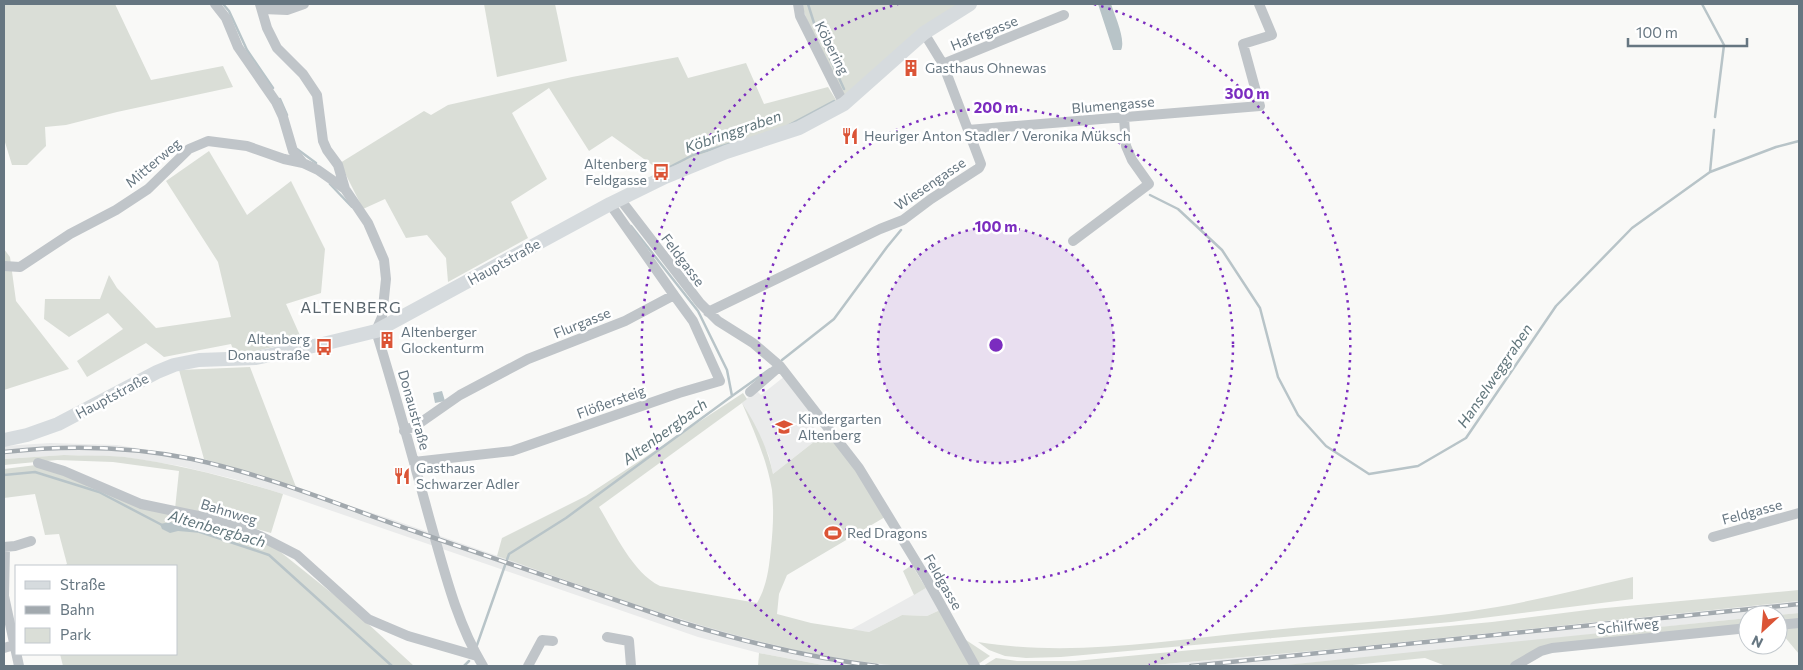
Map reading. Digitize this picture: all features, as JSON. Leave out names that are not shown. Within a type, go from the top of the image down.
[{"type":"main road","name":"Hauptstraße","points":[[4,440],[27,435],[58,424],[174,365],[199,360],[256,358],[376,331],[614,202],[683,168],[800,128],[844,104],[924,33],[970,4]]},
{"type":"street","points":[[215,4],[226,18],[238,47],[276,102],[283,117],[293,151],[303,163]]},
{"type":"street","points":[[304,4],[287,10],[261,6],[267,28],[277,48],[303,74],[317,95],[323,141],[338,165],[345,189],[368,223],[384,260],[386,279],[384,300],[382,317],[376,331]]},
{"type":"street","name":"Köbering","points":[[798,4],[800,16],[844,104]]},
{"type":"street","name":"Blumengasse","points":[[968,130],[1260,106],[1243,44],[1272,35],[1259,4]]},
{"type":"street","name":"Hafergasse","points":[[943,64],[1064,15]]},
{"type":"street","name":"Wiesengasse","points":[[708,312],[880,229],[903,220],[931,199],[979,168],[981,164],[943,64],[924,33]]},
{"type":"street","points":[[1073,240],[1149,184],[1132,160],[1126,146],[1124,118]]},
{"type":"street","name":"Mitterweg","points":[[4,266],[20,266],[70,234],[116,210],[148,189],[189,150],[208,141],[247,146],[284,159],[303,163],[318,170],[345,189]]},
{"type":"street","points":[[614,202],[674,295]]},
{"type":"street","name":"Feldgasse","points":[[614,202],[708,312],[780,366],[859,468],[926,578],[976,666]]},
{"type":"street","name":"Flurgasse","points":[[404,431],[417,425],[460,395],[528,359],[625,321],[674,295]]},
{"type":"street","name":"Flößersteig","points":[[414,462],[512,451],[679,393],[720,381],[692,321],[674,295]]},
{"type":"street","name":"Donaustraße","points":[[376,331],[439,555],[453,598],[483,666]]},
{"type":"street","points":[[750,392],[780,366]]},
{"type":"street","name":"Bahnweg","points":[[38,463],[64,470],[142,504],[208,518],[237,526],[260,536],[296,555],[368,619],[408,636],[477,656]]},
{"type":"street","name":"Feldgasse","points":[[1713,537],[1799,513]]},
{"type":"street","points":[[19,666],[9,647],[4,596],[4,547],[31,541]]},
{"type":"street","name":"Schilfweg","points":[[1515,666],[1541,651],[1552,648],[1738,629]]},
{"type":"street","points":[[607,637],[629,641],[631,666]]},
{"type":"street","points":[[528,666],[542,640],[553,641]]},
{"type":"shaded area","points":[[1098,4],[1111,4],[1121,34],[1121,50],[1113,50]]},
{"type":"shaded area","name":"Kindergarten Altenberg","points":[[785,376],[815,414],[808,420],[821,436],[827,432],[830,435],[815,441],[773,474],[769,456],[742,403],[756,390],[761,395]]},
{"type":"shaded area","points":[[442,391],[445,401],[435,403],[433,393]]},
{"type":"shaded area","points":[[50,443],[117,445],[204,459],[388,518],[567,580],[770,644],[847,659],[902,666],[828,666],[759,653],[698,637],[283,494],[234,479],[180,466],[124,457],[64,455],[4,459],[4,446]]},
{"type":"shaded area","points":[[170,522],[196,528],[201,533],[178,531],[170,533],[162,529],[160,524]]},
{"type":"shaded area","points":[[926,588],[940,610],[927,616],[902,615],[869,632],[850,630]]},
{"type":"shaded area","points":[[1799,601],[1799,613],[1788,614],[1788,605],[1760,605]]},
{"type":"shaded area","points":[[1738,607],[1738,619],[1413,653],[1276,666],[1143,666],[1335,649]]},
{"type":"green space","points":[[4,4],[115,4],[151,80],[223,66],[233,87],[66,125],[45,127],[46,146],[27,165],[12,165],[4,139]]},
{"type":"green space","points":[[484,4],[555,4],[567,61],[497,77]]},
{"type":"green space","points":[[801,4],[966,4],[845,99],[814,38]]},
{"type":"green space","points":[[678,57],[688,78],[746,63],[764,104],[828,87],[838,103],[782,131],[662,172],[612,136],[589,151],[549,88],[512,113],[547,179],[511,202],[528,238],[448,282],[446,258],[427,235],[406,238],[385,199],[363,209],[340,163],[424,111],[431,115],[448,105],[572,77]]},
{"type":"green space","points":[[209,151],[247,215],[291,181],[325,249],[321,293],[286,304],[302,340],[252,352],[234,352],[231,344],[164,357],[146,343],[87,377],[77,361],[123,329],[108,313],[69,337],[44,319],[45,299],[100,299],[109,275],[117,288],[156,328],[231,317],[218,262],[166,181]]},
{"type":"green space","points":[[4,249],[10,257],[16,301],[69,369],[4,390]]},
{"type":"green space","points":[[250,367],[296,487],[204,459],[179,370]]},
{"type":"green space","points":[[743,393],[747,399],[742,403],[761,437],[773,474],[815,441],[830,435],[847,457],[885,517],[787,575],[779,594],[777,614],[811,623],[869,632],[902,615],[927,616],[940,610],[973,666],[901,666],[849,660],[797,650],[696,624],[497,556],[502,538],[586,496]],"holes":[[[742,403],[763,457],[773,497],[773,527],[769,563],[765,583],[757,603],[660,586],[650,580],[625,551],[599,507]]]},
{"type":"green space","points":[[64,455],[125,457],[165,463],[283,494],[271,533],[211,516],[175,509],[179,471],[113,462],[57,460],[4,465],[4,459]]},
{"type":"green space","points":[[36,465],[237,530],[278,550],[353,610],[414,666],[63,666],[60,655],[178,655],[178,565],[66,565],[67,564],[59,534],[45,535],[35,494],[4,498],[4,469]]},
{"type":"green space","points":[[912,565],[926,588],[914,595],[903,571]]},
{"type":"green space","points":[[1633,577],[1633,599],[1451,622],[1061,657],[1026,658],[1005,656],[989,650],[978,642],[1012,646],[1081,648],[1406,619],[1497,607]]},
{"type":"green space","points":[[1799,590],[1799,601],[1738,605],[1738,607],[1335,649],[1143,666],[983,666],[996,658],[1017,661],[1075,661],[1492,622],[1595,609]]},
{"type":"green space","points":[[1799,613],[1799,621],[1788,622],[1788,614]]},
{"type":"green space","points":[[1738,619],[1738,627],[1542,647],[1511,666],[1446,666],[1425,658],[1342,666],[1276,666]]},
{"type":"green space","points":[[1799,627],[1799,654],[1788,641],[1788,628]]},
{"type":"green space","points":[[960,636],[990,656],[977,665]]},
{"type":"green space","points":[[759,653],[828,666],[758,666]]},
{"type":"waterway","name":"Altenbergbach","points":[[223,4],[229,11],[247,50],[273,88]]},
{"type":"waterway","name":"Köbringgraben","points":[[808,4],[814,23],[844,89]]},
{"type":"waterway","points":[[1702,4],[1724,45],[1715,117]]},
{"type":"waterway","name":"Altenbergbach","points":[[280,99],[287,115]]},
{"type":"waterway","name":"Köbringgraben","points":[[789,125],[834,101]]},
{"type":"waterway","points":[[1710,172],[1714,130]]},
{"type":"waterway","name":"Hanselweggraben","points":[[1150,195],[1178,209],[1222,250],[1260,308],[1278,377],[1298,415],[1326,446],[1369,474],[1418,466],[1466,438],[1556,306],[1632,228],[1710,172],[1776,147],[1799,141]]},
{"type":"waterway","name":"Köbringgraben","points":[[662,171],[693,155],[729,144]]},
{"type":"waterway","name":"Altenbergbach","points":[[297,149],[316,163]]},
{"type":"waterway","name":"Altenbergbach","points":[[330,184],[352,207]]},
{"type":"waterway","name":"Altenbergbach","points":[[477,645],[509,554],[566,518],[732,396],[727,370],[698,311],[631,226]]},
{"type":"waterway","name":"Hanselweggraben","points":[[782,360],[834,319],[901,230]]},
{"type":"waterway","name":"Hanselweggraben","points":[[732,396],[770,369]]},
{"type":"waterway","name":"Altenbergbach","points":[[4,475],[35,472],[99,492],[162,525]]},
{"type":"waterway","name":"Altenbergbach","points":[[200,532],[269,555],[392,666]]},
{"type":"waterway","name":"Altenbergbach","points":[[464,666],[469,661]]},
{"type":"railway","points":[[4,452],[51,448],[98,448],[145,451],[192,459],[247,473],[301,491],[680,622],[729,636],[827,659],[877,666]]},
{"type":"railway","points":[[1191,666],[1799,604]]},
{"type":"place","name":"Gasthaus Ohnewas","points":[[911,68]]},
{"type":"place","name":"Heuriger Anton Stadler / Veronika Müksch","points":[[850,136]]},
{"type":"place","name":"Altenberg Feldgasse","points":[[661,172]]},
{"type":"place","name":"Altenberger Glockenturm","points":[[387,340]]},
{"type":"place","name":"Altenberg Donaustraße","points":[[324,347]]},
{"type":"place","name":"Kindergarten Altenberg","points":[[784,427]]},
{"type":"place","name":"Gasthaus Schwarzer Adler","points":[[402,476]]},
{"type":"place","name":"Red Dragons","points":[[833,533]]},
{"type":"district","name":"ALTENBERG","points":[[351,307]]}]
